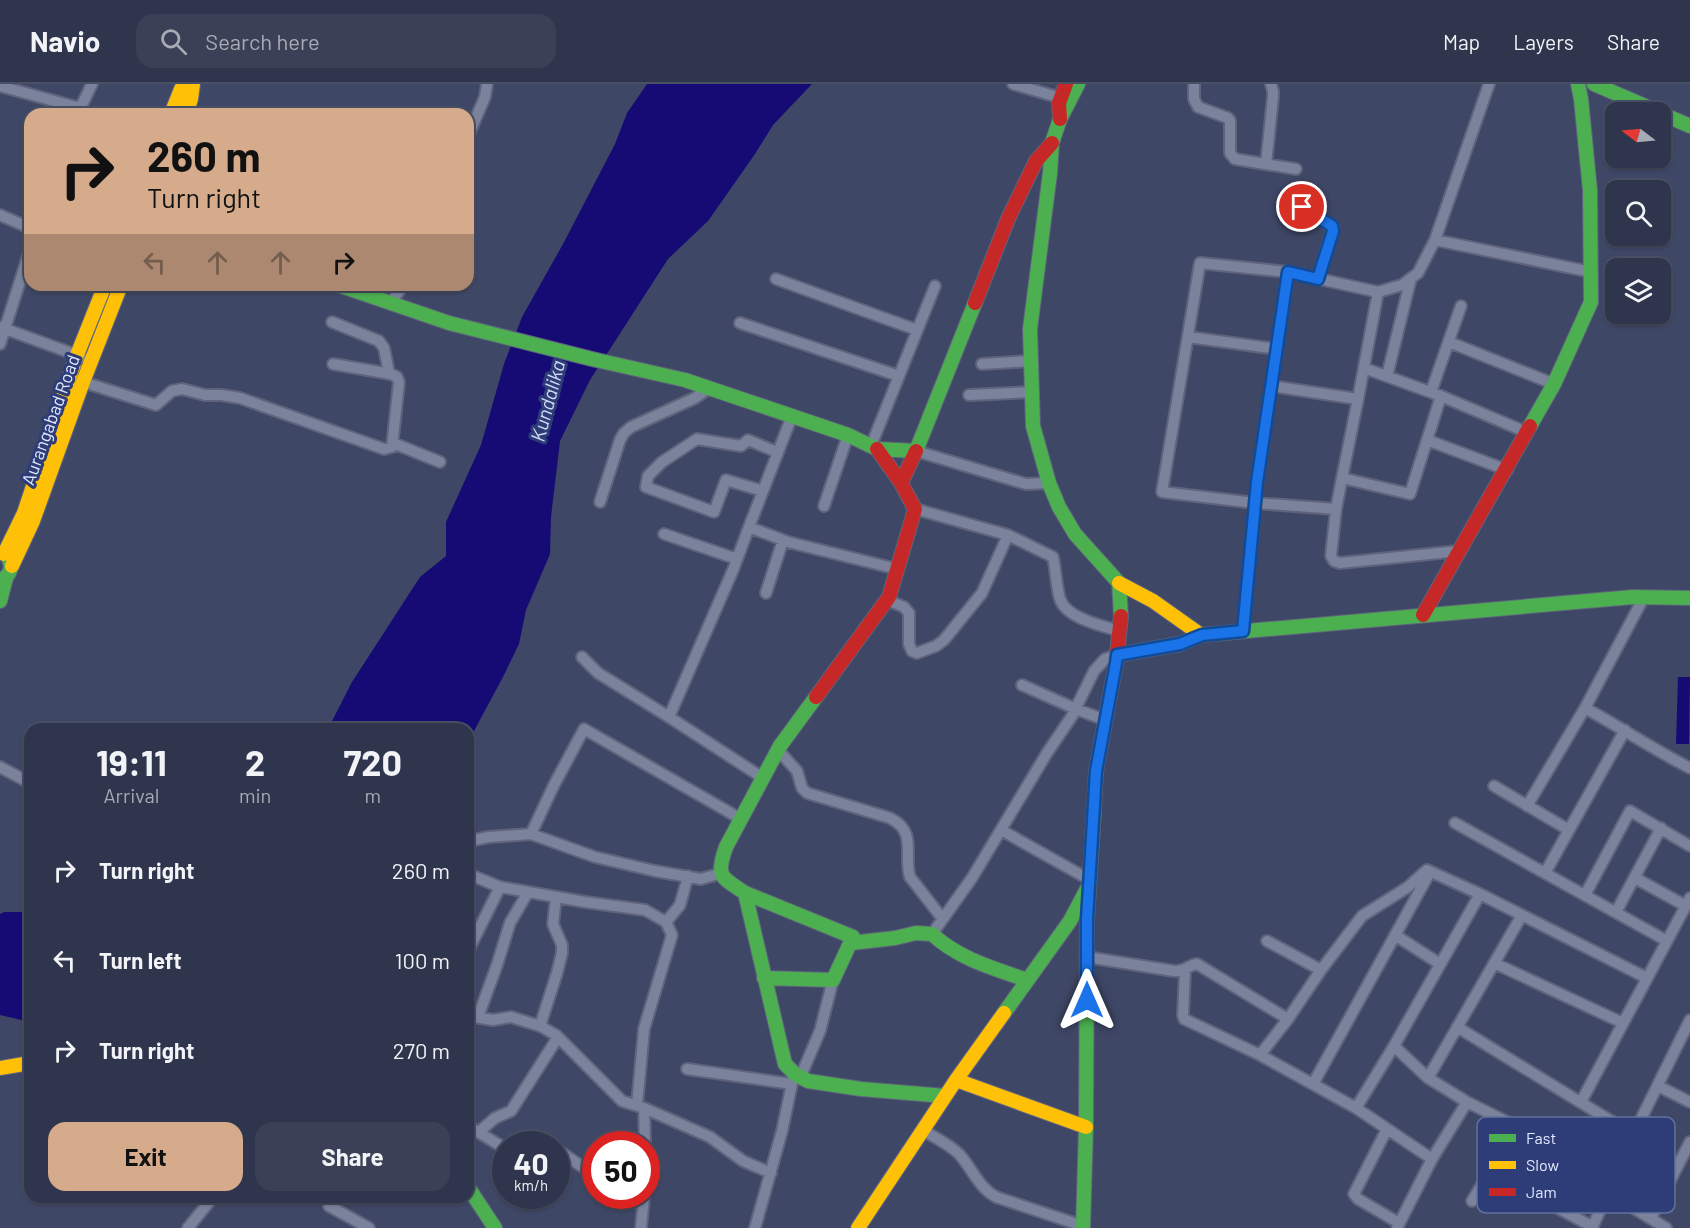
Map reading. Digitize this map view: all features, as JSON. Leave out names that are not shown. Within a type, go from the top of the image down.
[{"type":"street","points":[[80,108],[92,84]]},
{"type":"street","points":[[173,108],[181,89],[186,84]]},
{"type":"street","points":[[188,108],[194,84]]},
{"type":"street","points":[[474,123],[485,98],[487,84]]},
{"type":"street","points":[[1013,84],[1061,98]]},
{"type":"street","points":[[1066,84],[1059,103],[1059,118],[1052,142],[1030,328],[1034,426],[1059,507],[1075,534],[1119,583],[1153,601],[1202,635]]},
{"type":"street","points":[[1059,118],[1068,106],[1078,84]]},
{"type":"street","points":[[1194,84],[1194,99],[1198,107],[1228,118],[1230,121],[1230,153],[1232,156],[1239,160],[1296,169]]},
{"type":"street","points":[[1266,164],[1273,91],[1271,84]]},
{"type":"street","points":[[1336,509],[1255,503],[1162,492],[1200,263],[1288,272],[1378,292],[1402,285],[1418,273],[1435,240],[1489,84]]},
{"type":"street","points":[[1422,615],[1507,470],[1554,384],[1591,302],[1590,190],[1578,84]]},
{"type":"street","points":[[1594,84],[1635,102]]},
{"type":"street","points":[[0,86],[70,108]]},
{"type":"street","points":[[1671,118],[1690,126]]},
{"type":"street","points":[[901,483],[916,451],[1008,219],[1036,161],[1052,142]]},
{"type":"street","points":[[1302,207],[1333,228],[1318,279]]},
{"type":"street","points":[[0,215],[24,225]]},
{"type":"street","points":[[1435,240],[1591,272]]},
{"type":"street","points":[[0,344],[2,327],[24,266]]},
{"type":"street","points":[[1243,631],[1255,503],[1288,272]]},
{"type":"street","points":[[1387,376],[1411,278]]},
{"type":"street","points":[[776,279],[917,330]]},
{"type":"street","points":[[874,448],[934,286]]},
{"type":"street","name":"Aurangabad Road","points":[[0,601],[4,566],[77,355],[103,291]]},
{"type":"street","name":"Aurangabad Road","points":[[4,566],[33,521],[119,291]]},
{"type":"street","points":[[356,291],[449,323],[685,380],[848,435],[874,448],[916,451],[1026,484],[1050,483]]},
{"type":"street","points":[[391,303],[398,291]]},
{"type":"street","points":[[1378,292],[1341,478],[1332,559],[1337,563],[1459,551]]},
{"type":"street","points":[[1341,478],[1410,494],[1427,440],[1449,342],[1461,306]]},
{"type":"street","points":[[332,322],[379,341],[384,348],[390,374]]},
{"type":"street","points":[[740,323],[899,376]]},
{"type":"street","points":[[2,327],[91,360]]},
{"type":"street","points":[[1188,337],[1277,349]]},
{"type":"street","points":[[1449,342],[1554,384]]},
{"type":"street","points":[[982,364],[1030,361]]},
{"type":"street","points":[[83,382],[156,405],[172,392],[182,389],[205,395],[240,398],[384,449],[392,447],[399,382],[395,375],[333,364]]},
{"type":"street","points":[[1364,368],[1436,394],[1526,432]]},
{"type":"street","points":[[1271,386],[1358,399]]},
{"type":"street","points":[[600,502],[624,433],[631,427],[695,398],[709,388]]},
{"type":"street","points":[[969,395],[1032,392]]},
{"type":"street","points":[[669,717],[737,559],[792,416]]},
{"type":"street","points":[[824,506],[848,435]]},
{"type":"street","points":[[763,491],[726,480],[714,512],[646,487],[648,476],[662,462],[697,439],[741,446],[748,440],[777,452]]},
{"type":"street","points":[[1427,440],[1507,470]]},
{"type":"street","points":[[393,443],[440,462]]},
{"type":"street","points":[[755,1228],[795,1078],[820,1031],[832,980],[850,950],[853,937],[745,893],[724,879],[723,856],[780,746],[889,597],[915,509],[901,483],[874,448]]},
{"type":"street","points":[[915,509],[1008,535],[1053,557],[1060,601],[1068,612],[1097,625],[1120,631]]},
{"type":"street","points":[[749,527],[783,540],[897,569]]},
{"type":"street","points":[[664,534],[737,559]]},
{"type":"street","points":[[886,600],[904,607],[909,613],[909,644],[912,651],[917,653],[936,646],[944,640],[980,596],[1008,535]]},
{"type":"street","points":[[766,593],[783,540]]},
{"type":"street","points":[[923,1130],[957,1153],[989,1193],[1083,1227],[1089,883],[1096,771],[1120,631],[1119,583]]},
{"type":"street","points":[[1527,806],[1585,708],[1644,597]]},
{"type":"street","points":[[932,934],[972,878],[1076,709],[1094,672],[1106,659],[1180,644],[1202,635],[1644,597],[1690,598]]},
{"type":"street","points":[[582,657],[598,673],[763,778]]},
{"type":"street","points":[[1022,685],[1105,720]]},
{"type":"street","points":[[1585,708],[1690,768]]},
{"type":"street","points":[[531,834],[584,729],[741,819]]},
{"type":"street","points":[[1545,873],[1625,730]]},
{"type":"street","points":[[778,750],[797,771],[802,788],[807,793],[897,821],[908,840],[910,877],[942,918]]},
{"type":"street","points":[[0,767],[24,780]]},
{"type":"street","points":[[1494,786],[1569,831]]},
{"type":"street","points":[[1585,895],[1630,811],[1690,846]]},
{"type":"street","points":[[1455,823],[1667,941]]},
{"type":"street","points":[[1616,912],[1661,828]]},
{"type":"street","points":[[1001,830],[1089,883]]},
{"type":"street","points":[[474,840],[531,834],[595,857],[701,879],[722,873]]},
{"type":"street","points":[[1260,1055],[1362,916],[1408,887],[1427,870],[1480,894],[1647,978]]},
{"type":"street","points":[[1313,1084],[1430,872]]},
{"type":"street","points":[[474,876],[500,887],[645,910],[666,922],[672,935],[644,1029],[640,1106],[643,1131]]},
{"type":"street","points":[[666,922],[680,905],[688,876]]},
{"type":"street","points":[[1581,1102],[1688,902],[1635,878]]},
{"type":"street","points":[[858,1228],[956,1080],[1070,921],[1089,883]]},
{"type":"street","points":[[474,939],[500,887]]},
{"type":"street","points":[[474,1014],[497,965],[510,923],[528,892]]},
{"type":"street","points":[[745,893],[785,1064],[795,1078]]},
{"type":"street","points":[[1356,1108],[1480,894]]},
{"type":"street","points":[[540,1026],[562,953],[562,945],[553,924],[556,897]]},
{"type":"street","points":[[1428,1078],[1522,915]]},
{"type":"street","points":[[851,943],[916,933],[932,934],[940,943],[957,954],[1027,980]]},
{"type":"street","points":[[1395,935],[1440,964]]},
{"type":"street","points":[[1267,941],[1321,970]]},
{"type":"street","points":[[1087,957],[1181,971],[1194,964],[1200,964],[1288,1018]]},
{"type":"street","points":[[1494,963],[1623,1023]]},
{"type":"street","points":[[1181,971],[1184,1019],[1260,1055],[1356,1108],[1432,1159]]},
{"type":"street","points":[[764,978],[832,980]]},
{"type":"street","points":[[474,1016],[492,1020],[511,1017],[540,1026],[558,1037],[622,1101],[640,1106],[710,1137],[743,1161],[771,1173]]},
{"type":"street","points":[[1643,1117],[1690,1020]]},
{"type":"street","points":[[1457,1027],[1605,1117]]},
{"type":"street","points":[[479,1132],[495,1118],[511,1111],[558,1037]]},
{"type":"street","points":[[1679,1042],[1690,1048]]},
{"type":"street","points":[[1394,1046],[1428,1078],[1467,1102],[1498,1117]]},
{"type":"street","points":[[0,1068],[24,1064]]},
{"type":"street","points":[[687,1069],[795,1078],[861,1089],[945,1096]]},
{"type":"street","points":[[956,1080],[1086,1127]]},
{"type":"street","points":[[1658,1086],[1690,1102]]},
{"type":"street","points":[[1387,1129],[1354,1194],[1358,1200],[1398,1225],[1432,1159],[1467,1102]]},
{"type":"street","points":[[474,1129],[492,1140]]},
{"type":"street","points":[[1675,1171],[1690,1142]]},
{"type":"street","points":[[1472,1201],[1477,1193]]},
{"type":"street","points":[[474,1197],[493,1227]]},
{"type":"street","points":[[188,1228],[208,1203]]},
{"type":"street","points":[[329,1206],[369,1228]]},
{"type":"street","points":[[641,1228],[643,1209]]},
{"type":"street","points":[[1566,1213],[1592,1227],[1599,1213]]},
{"type":"street","points":[[1643,1213],[1666,1228]]},
{"type":"street","points":[[1651,1218],[1654,1213]]},
{"type":"water","name":"Kundalika","points":[[647,84],[812,84],[773,125],[708,221],[668,259],[590,380],[560,441],[551,517],[550,554],[526,610],[519,644],[474,731],[474,723],[331,723],[352,682],[420,577],[446,556],[446,522],[481,445],[504,364],[522,317],[615,144],[627,113]]},
{"type":"water","points":[[1678,677],[1690,677],[1689,744],[1676,744]]},
{"type":"water","points":[[24,912],[24,1021],[0,1015],[0,914]]},
{"type":"traffic: fast","points":[[1078,84],[1060,119],[1052,143],[1030,329],[1033,426],[1049,483],[1059,507],[1075,534],[1119,583],[1121,616]]},
{"type":"traffic: fast","points":[[1530,426],[1554,384],[1591,302],[1590,190],[1578,84]]},
{"type":"traffic: fast","points":[[1594,84],[1636,102]]},
{"type":"traffic: fast","points":[[1671,118],[1690,126]]},
{"type":"traffic: fast","points":[[356,291],[449,323],[685,380],[848,435],[877,449],[916,451],[975,303]]},
{"type":"traffic: fast","points":[[0,580],[10,571],[8,557]]},
{"type":"traffic: fast","points":[[0,601],[6,578]]},
{"type":"traffic: fast","points":[[1117,655],[1180,644],[1201,635],[1633,597],[1690,598]]},
{"type":"traffic: fast","points":[[816,697],[780,746],[726,847],[721,871],[726,880],[745,893],[785,1064],[795,1074],[808,1081],[861,1089],[945,1096]]},
{"type":"traffic: fast","points":[[1083,1228],[1087,919],[1094,810]]},
{"type":"traffic: fast","points":[[1004,1013],[1070,921],[1087,889]]},
{"type":"traffic: fast","points":[[745,893],[853,937],[833,980],[764,978]]},
{"type":"traffic: fast","points":[[851,943],[916,933],[932,934],[942,943],[965,956],[1027,980]]},
{"type":"traffic: fast","points":[[474,1196],[495,1228]]},
{"type":"traffic: slow","points":[[173,108],[181,89],[186,84]]},
{"type":"traffic: slow","points":[[188,108],[193,84]]},
{"type":"traffic: slow","points":[[4,554],[24,513],[77,355],[103,291]]},
{"type":"traffic: slow","points":[[12,566],[33,521],[119,291]]},
{"type":"traffic: slow","points":[[1119,583],[1153,601],[1201,635]]},
{"type":"traffic: slow","points":[[858,1228],[956,1080],[1004,1013]]},
{"type":"traffic: slow","points":[[0,1068],[24,1064]]},
{"type":"traffic: slow","points":[[956,1080],[1086,1127]]},
{"type":"traffic: jam","points":[[1060,119],[1059,103],[1066,84]]},
{"type":"traffic: jam","points":[[975,303],[1008,219],[1036,161],[1052,143]]},
{"type":"traffic: jam","points":[[1423,615],[1530,426]]},
{"type":"traffic: jam","points":[[816,697],[889,597],[915,509],[901,483],[877,449]]},
{"type":"traffic: jam","points":[[901,483],[916,451]]},
{"type":"traffic: jam","points":[[1094,810],[1096,771],[1116,663],[1121,616]]},
{"type":"route","points":[[1087,1000],[1087,919],[1096,771],[1117,655],[1180,644],[1202,635],[1243,631],[1257,482],[1288,272],[1318,279],[1333,231],[1332,226],[1302,207]]}]
